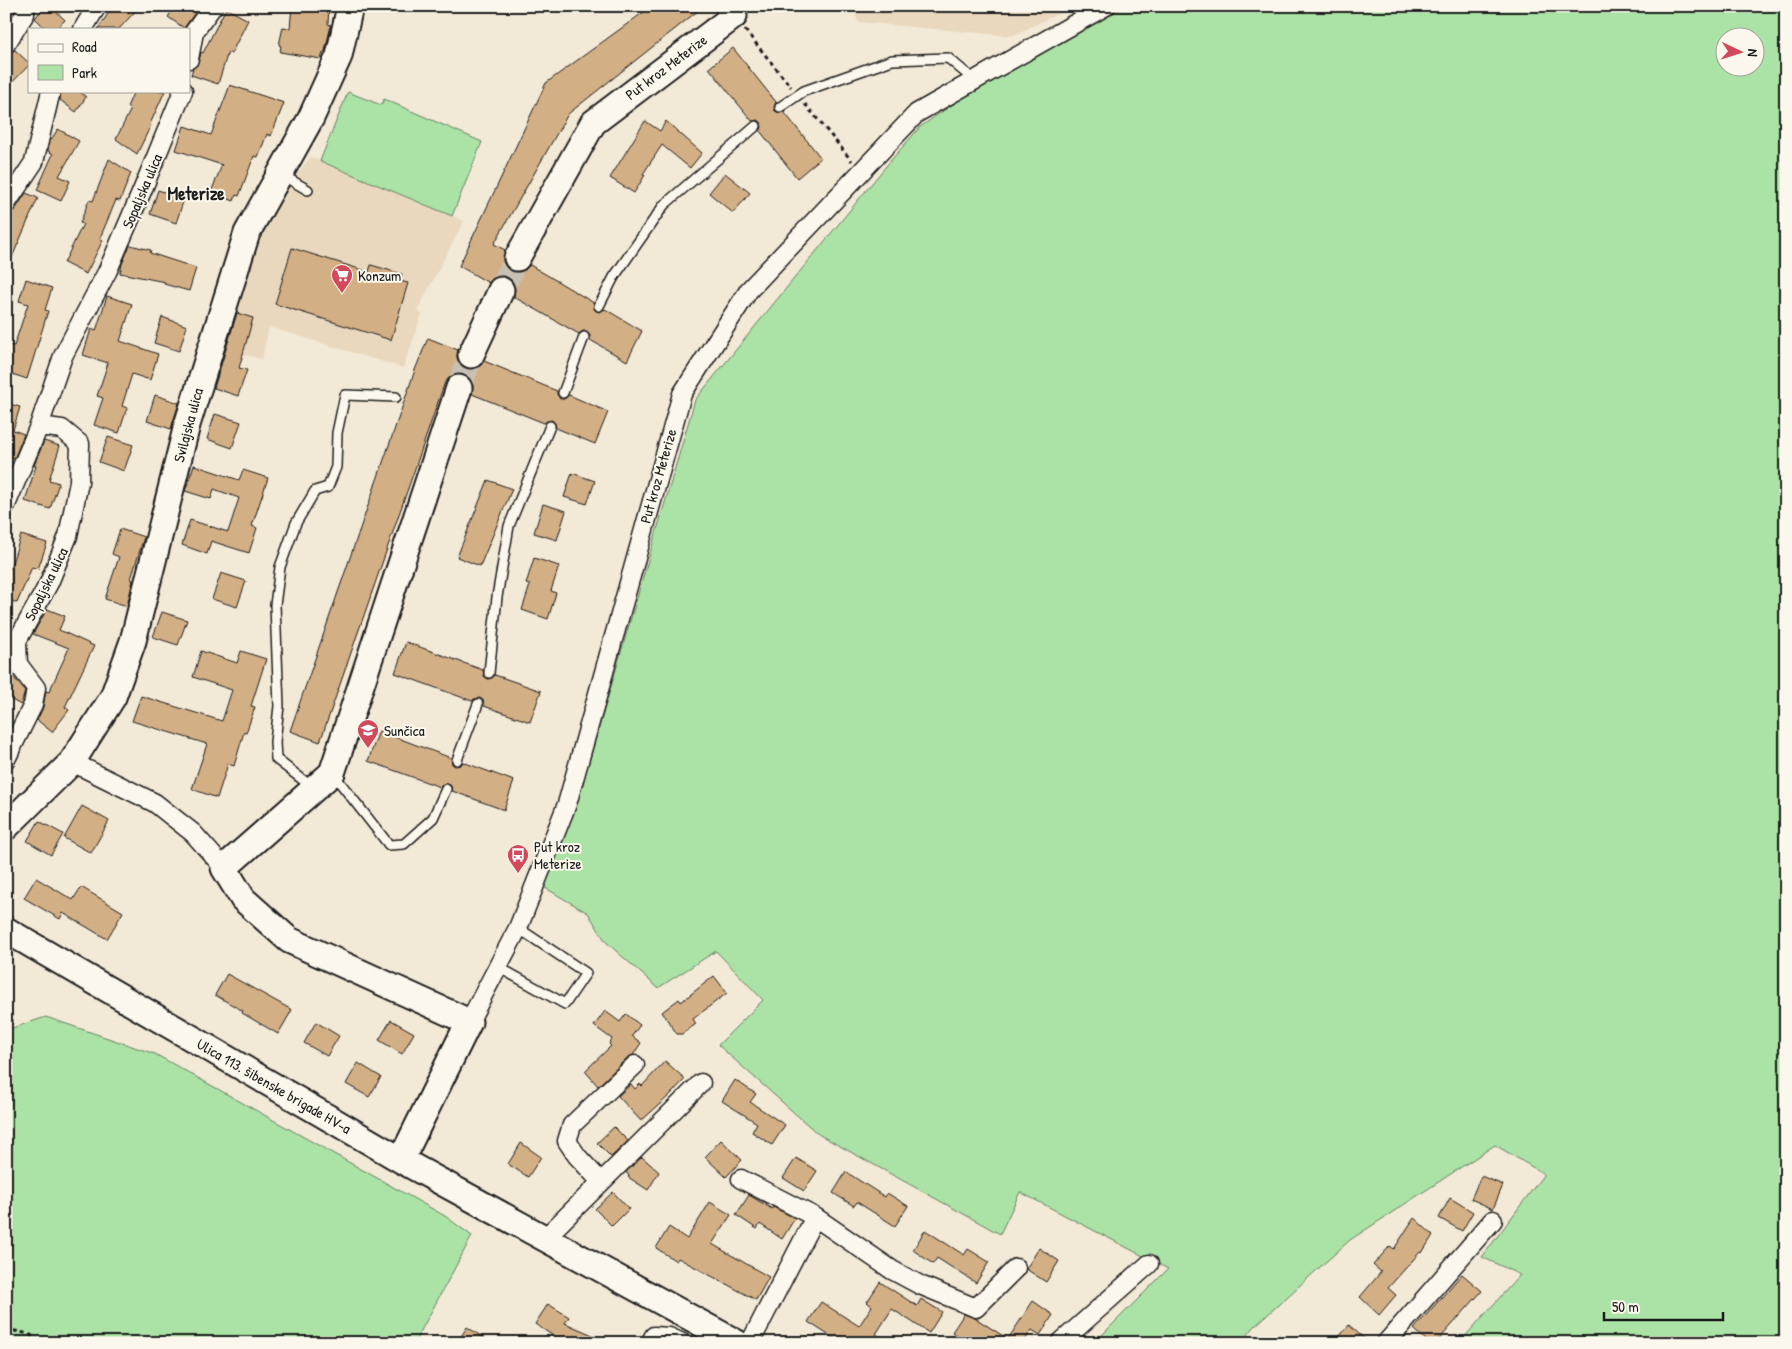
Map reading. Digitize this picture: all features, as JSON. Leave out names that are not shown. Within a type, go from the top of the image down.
[{"type":"street","points":[[6,44],[25,14],[25,6]]},
{"type":"street","points":[[84,28],[97,6]]},
{"type":"street","points":[[190,54],[194,32],[213,6]]},
{"type":"street","name":"Svilajska ulica","points":[[8,823],[72,762],[114,698],[133,641],[186,425],[234,269],[247,233],[311,118],[338,56],[350,6]]},
{"type":"street","name":"Put kroz Meterize","points":[[517,258],[593,123],[734,16],[728,6]]},
{"type":"street","name":"Put kroz Meterize","points":[[401,1160],[518,928],[567,804],[682,394],[749,290],[917,113],[1106,6]]},
{"type":"street","points":[[6,204],[34,162],[51,92]]},
{"type":"street","name":"Sopaljska ulica","points":[[6,505],[39,426],[63,356],[108,270],[183,92]]},
{"type":"street","points":[[470,355],[501,290]]},
{"type":"street","points":[[224,868],[323,781],[459,388]]},
{"type":"street","name":"Sopaljska ulica","points":[[6,758],[33,705],[36,688],[18,664],[18,641],[49,583],[68,536],[79,482],[80,444],[62,429],[39,426]]},
{"type":"street","points":[[72,762],[155,803],[193,833],[224,868],[243,899],[289,940],[470,1022]]},
{"type":"street","name":"Ulica 113. šibenske brigade HV-a","points":[[6,930],[401,1160],[737,1343]]},
{"type":"street","points":[[601,1182],[577,1156],[567,1141],[572,1125],[635,1065]]},
{"type":"street","points":[[545,1238],[701,1083]]},
{"type":"street","points":[[740,1179],[815,1217],[892,1270],[920,1285],[976,1308],[1016,1268]]},
{"type":"street","points":[[750,1343],[815,1217]]},
{"type":"street","points":[[1386,1343],[1493,1220]]},
{"type":"street","points":[[1060,1343],[1149,1264]]},
{"type":"street","points":[[650,1343],[654,1336],[676,1340]]},
{"type":"lane","points":[[780,107],[804,91],[892,60],[948,58],[974,80]]},
{"type":"lane","points":[[599,306],[614,277],[664,205],[756,126]]},
{"type":"lane","points":[[280,174],[308,190]]},
{"type":"lane","points":[[563,393],[584,336]]},
{"type":"lane","points":[[396,397],[345,395],[337,433],[336,467],[328,486],[315,491],[296,523],[280,567],[275,605],[279,706],[275,742],[276,759],[323,781],[389,845],[404,844],[433,818],[446,789]]},
{"type":"lane","points":[[489,673],[497,597],[509,526],[550,426]]},
{"type":"lane","points":[[457,760],[478,704]]},
{"type":"lane","points":[[498,967],[565,1004],[586,973],[518,928]]},
{"type":"path","points":[[6,1329],[29,1334],[42,1343]]},
{"type":"shaded area","points":[[853,6],[1074,6],[1012,36],[858,22]]},
{"type":"shaded area","points":[[310,157],[464,221],[417,311],[422,314],[403,368],[269,327],[262,359],[217,348],[250,253],[277,201]]},
{"type":"green space","points":[[1126,6],[1786,6],[1786,1343],[1459,1343],[1520,1275],[1482,1257],[1544,1174],[1495,1145],[1350,1240],[1255,1326],[1241,1343],[1110,1343],[1099,1338],[1168,1269],[1020,1192],[1000,1234],[818,1134],[718,1045],[763,1000],[716,951],[658,988],[606,942],[588,913],[542,886],[576,806],[695,400],[920,127],[975,89]]},
{"type":"green space","points":[[348,92],[381,105],[384,99],[482,142],[452,216],[320,161]]},
{"type":"green space","points":[[46,1017],[155,1054],[445,1216],[472,1236],[416,1340],[419,1343],[6,1343],[6,1030]]},
{"type":"building","points":[[45,6],[50,6],[65,20],[57,28],[45,28],[35,18]]},
{"type":"building","points":[[113,6],[140,6],[120,28],[99,28]]},
{"type":"building","points":[[175,6],[191,6],[197,10],[184,28],[168,17]]},
{"type":"building","points":[[292,6],[329,6],[328,24],[331,25],[325,51],[321,59],[280,52],[281,46],[279,45],[283,27],[290,28]]},
{"type":"building","points":[[652,6],[704,6],[568,114],[494,244],[505,250],[504,265],[510,270],[518,272],[525,270],[530,265],[594,303],[593,307],[596,311],[600,312],[605,309],[642,331],[627,361],[590,340],[587,331],[579,334],[514,297],[515,288],[513,282],[507,277],[499,276],[493,278],[489,283],[459,266],[546,83]]},
{"type":"building","points":[[226,8],[248,20],[231,54],[228,52],[218,84],[191,75],[193,68],[199,61],[201,52],[203,53]]},
{"type":"building","points":[[733,48],[776,102],[775,111],[784,112],[821,158],[797,178],[760,131],[762,128],[761,122],[758,120],[752,121],[709,68]]},
{"type":"building","points":[[15,50],[28,62],[28,66],[6,89],[6,55]]},
{"type":"building","points":[[230,85],[284,103],[271,136],[267,134],[258,157],[254,156],[239,196],[236,195],[234,201],[211,192],[222,165],[176,150],[184,126],[211,135]]},
{"type":"building","points":[[61,92],[80,92],[86,97],[76,112],[60,100]]},
{"type":"building","points":[[134,92],[165,92],[137,154],[116,139],[131,109],[127,107]]},
{"type":"building","points":[[645,121],[660,131],[666,121],[702,153],[690,168],[662,145],[643,174],[645,175],[634,193],[610,178]]},
{"type":"building","points":[[58,129],[79,141],[59,176],[70,181],[61,201],[37,190],[53,154],[48,151],[49,143]]},
{"type":"building","points":[[109,159],[131,173],[120,201],[116,200],[100,238],[103,240],[86,274],[64,263],[83,224],[80,223],[89,200],[93,201]]},
{"type":"building","points":[[725,173],[750,193],[733,213],[709,193]]},
{"type":"building","points":[[158,190],[184,199],[176,223],[150,214]]},
{"type":"building","points":[[26,193],[38,198],[6,271],[6,214],[15,210]]},
{"type":"building","points":[[130,245],[151,250],[150,253],[196,268],[189,291],[164,284],[165,282],[120,273]]},
{"type":"building","name":"Konzum","points":[[292,248],[369,272],[371,265],[402,274],[400,281],[408,283],[391,340],[275,304]]},
{"type":"building","points":[[26,279],[52,288],[45,310],[48,311],[27,379],[6,372],[6,358],[10,345],[14,346],[28,304],[19,301]]},
{"type":"building","points":[[107,296],[132,304],[120,341],[158,354],[150,380],[132,374],[122,406],[127,408],[119,433],[94,425],[103,398],[97,396],[108,363],[83,355],[91,329],[96,331]]},
{"type":"building","points":[[237,313],[253,318],[239,368],[247,370],[238,396],[214,388]]},
{"type":"building","points":[[162,317],[187,326],[179,351],[154,343]]},
{"type":"building","points":[[428,338],[458,350],[457,357],[459,363],[465,368],[473,369],[479,367],[484,361],[557,391],[560,399],[564,399],[569,395],[608,412],[595,444],[556,428],[552,420],[544,423],[472,394],[473,385],[470,379],[464,375],[456,374],[445,382],[320,742],[290,731],[415,370]]},
{"type":"building","points":[[155,395],[179,403],[171,429],[147,421]]},
{"type":"building","points":[[6,403],[20,407],[13,430],[24,434],[14,459],[6,457]]},
{"type":"building","points":[[215,414],[241,422],[232,448],[207,439]]},
{"type":"building","points":[[108,437],[133,445],[124,471],[99,462]]},
{"type":"building","points":[[44,441],[60,446],[49,480],[59,483],[50,509],[25,501],[36,466],[34,466]]},
{"type":"building","points":[[194,465],[239,480],[243,470],[268,478],[252,526],[257,528],[249,553],[211,541],[207,554],[182,545],[190,520],[228,532],[239,498],[214,489],[211,499],[185,491]]},
{"type":"building","points":[[572,473],[595,481],[587,504],[564,497]]},
{"type":"building","points":[[488,480],[512,489],[480,566],[457,557]]},
{"type":"building","points":[[543,504],[566,511],[557,540],[534,533]]},
{"type":"building","points":[[120,529],[144,537],[131,579],[133,580],[127,606],[105,599],[119,557],[112,554]]},
{"type":"building","points":[[21,535],[47,543],[38,569],[32,567],[17,603],[6,599],[6,568],[10,569]]},
{"type":"building","points":[[534,558],[559,566],[551,591],[556,593],[548,619],[522,610],[530,585],[526,584]]},
{"type":"building","points":[[221,573],[246,581],[237,607],[212,599]]},
{"type":"building","points":[[47,609],[65,616],[59,630],[94,646],[65,707],[69,710],[52,732],[37,720],[43,707],[46,691],[49,692],[69,648],[33,634]]},
{"type":"building","points":[[162,612],[187,620],[178,645],[153,637]]},
{"type":"building","points":[[406,642],[483,670],[484,676],[488,679],[495,675],[541,691],[530,722],[484,706],[483,700],[480,698],[472,701],[395,673]]},
{"type":"building","points":[[201,651],[237,663],[241,651],[266,659],[251,706],[255,707],[246,733],[244,732],[234,766],[228,764],[217,798],[192,789],[207,744],[132,721],[141,696],[222,721],[232,690],[193,677]]},
{"type":"building","points":[[6,668],[25,691],[21,705],[6,697]]},
{"type":"building","points":[[379,731],[451,758],[452,764],[455,766],[461,765],[463,762],[514,781],[504,810],[452,791],[448,783],[440,787],[368,761]]},
{"type":"building","points":[[82,806],[109,821],[91,853],[64,838]]},
{"type":"building","points":[[39,821],[63,834],[51,855],[27,841]]},
{"type":"building","points":[[36,878],[73,900],[81,887],[123,912],[107,939],[63,913],[60,919],[24,898]]},
{"type":"building","points":[[227,974],[292,1010],[278,1034],[215,995]]},
{"type":"building","points":[[714,976],[727,993],[693,1019],[696,1024],[682,1034],[677,1034],[662,1012],[679,999],[681,1002]]},
{"type":"building","points":[[605,1011],[620,1022],[626,1014],[640,1025],[632,1036],[641,1043],[633,1055],[628,1057],[598,1086],[585,1071],[611,1046],[609,1044],[612,1039],[594,1026]]},
{"type":"building","points":[[391,1020],[414,1033],[402,1054],[379,1040]]},
{"type":"building","points":[[316,1022],[339,1036],[327,1056],[304,1043]]},
{"type":"building","points":[[665,1061],[685,1079],[641,1121],[618,1096],[631,1084],[635,1089],[640,1084],[642,1086]]},
{"type":"building","points":[[358,1063],[381,1077],[369,1097],[346,1084]]},
{"type":"building","points":[[735,1080],[756,1094],[750,1102],[785,1125],[772,1145],[752,1132],[757,1123],[722,1101]]},
{"type":"building","points":[[614,1127],[628,1141],[611,1157],[597,1143]]},
{"type":"building","points":[[721,1140],[742,1160],[726,1177],[705,1157]]},
{"type":"building","points":[[521,1143],[541,1157],[528,1177],[508,1164]]},
{"type":"building","points":[[642,1157],[659,1172],[648,1190],[628,1177],[626,1172]]},
{"type":"building","points":[[796,1158],[817,1171],[804,1191],[783,1178]]},
{"type":"building","points":[[846,1172],[885,1197],[887,1193],[908,1206],[895,1226],[857,1202],[854,1206],[833,1193]]},
{"type":"building","points":[[1481,1176],[1503,1185],[1493,1209],[1471,1199]]},
{"type":"building","points":[[613,1192],[629,1209],[612,1226],[595,1209]]},
{"type":"building","points":[[749,1195],[772,1209],[773,1207],[795,1218],[782,1239],[760,1224],[757,1229],[736,1215]]},
{"type":"building","points":[[1450,1198],[1473,1212],[1462,1231],[1439,1218]]},
{"type":"building","points":[[710,1202],[731,1215],[712,1244],[769,1277],[756,1300],[678,1258],[676,1261],[656,1248],[669,1227],[687,1239]]},
{"type":"building","points":[[1414,1218],[1433,1235],[1422,1253],[1420,1252],[1388,1288],[1396,1295],[1379,1315],[1360,1297],[1381,1272],[1373,1265],[1390,1246],[1394,1249]]},
{"type":"building","points":[[925,1230],[964,1255],[968,1249],[989,1262],[976,1283],[937,1258],[933,1264],[913,1250]]},
{"type":"building","points":[[1039,1248],[1059,1261],[1046,1282],[1026,1269]]},
{"type":"building","points":[[1462,1274],[1482,1291],[1436,1343],[1429,1343],[1414,1329]]},
{"type":"building","points":[[880,1282],[917,1306],[921,1299],[942,1312],[929,1333],[892,1309],[876,1334],[889,1343],[841,1343],[808,1322],[821,1302],[859,1326],[872,1306],[867,1302]]},
{"type":"building","points":[[1033,1301],[1053,1315],[1040,1335],[1032,1330],[1023,1343],[969,1343],[952,1332],[964,1314],[975,1318],[1008,1339]]},
{"type":"building","points":[[548,1304],[569,1317],[565,1323],[611,1343],[564,1343],[535,1324]]},
{"type":"building","points":[[1349,1325],[1369,1343],[1334,1343]]},
{"type":"building","points":[[467,1327],[492,1343],[457,1343]]},
{"type":"tunnel","points":[[501,290],[517,258]]},
{"type":"tunnel","points":[[459,388],[471,355]]},
{"type":"place","name":"Konzum","points":[[342,294]]},
{"type":"place","name":"Sunčica","points":[[368,749]]},
{"type":"place","name":"Put kroz Meterize","points":[[518,874]]},
{"type":"district","name":"Meterize","points":[[196,193]]}]
